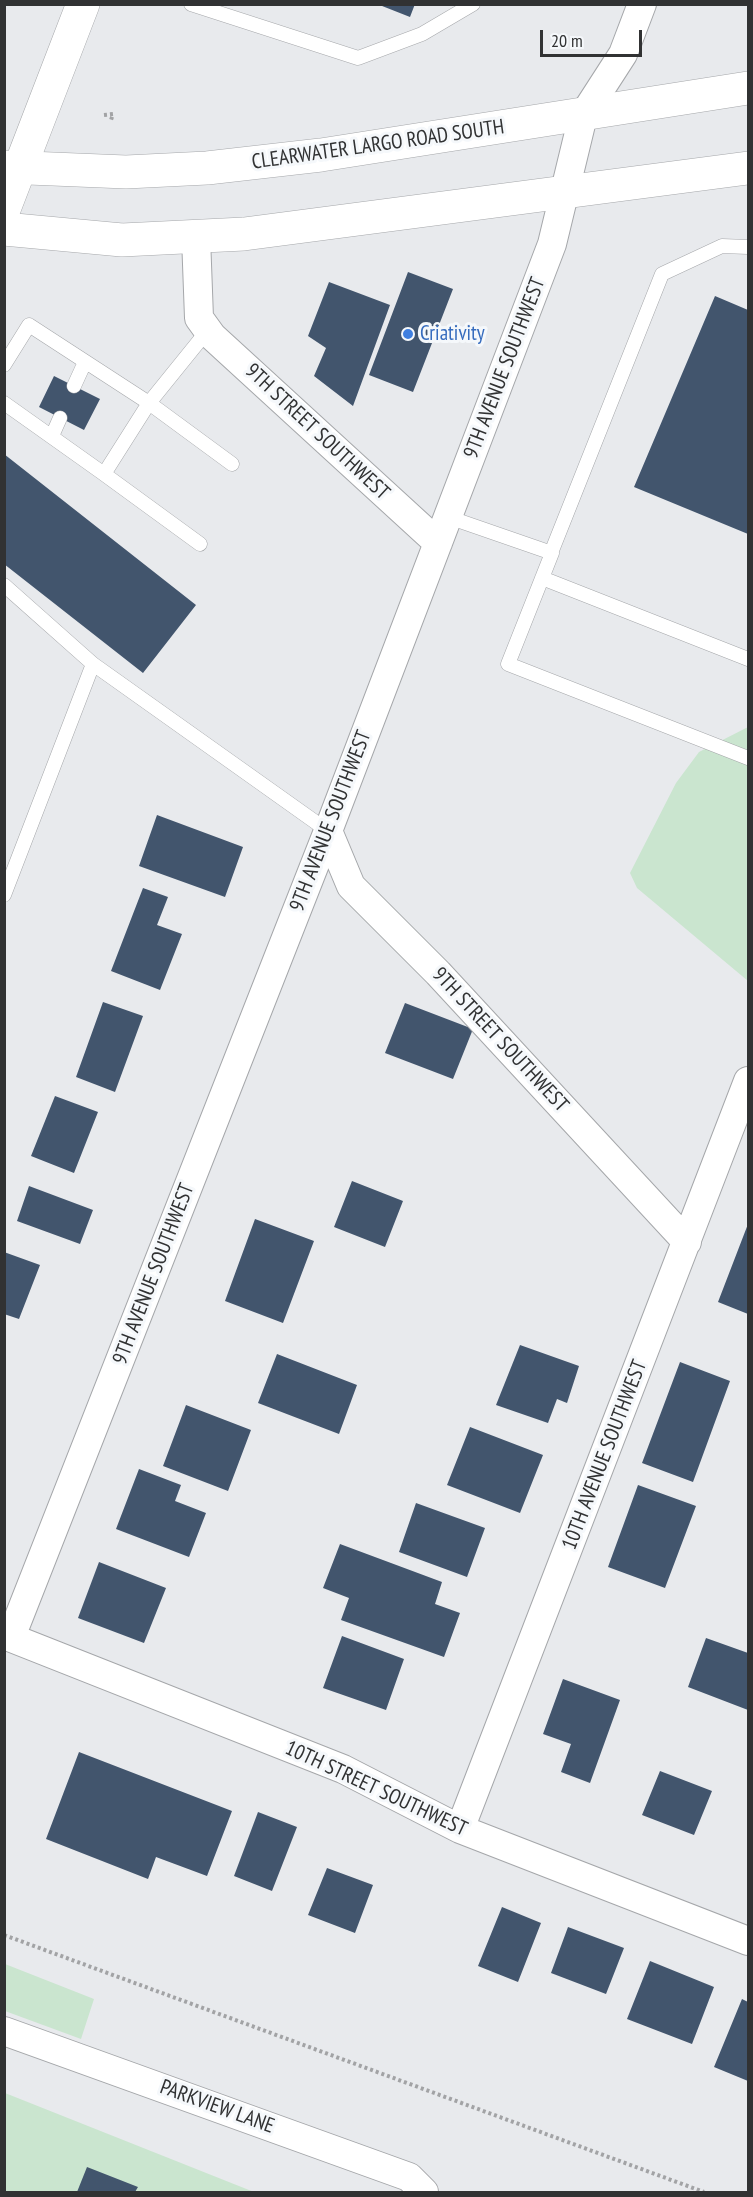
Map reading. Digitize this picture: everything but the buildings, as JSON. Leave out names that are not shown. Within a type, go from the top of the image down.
[{"type":"main road","points":[[4,209],[12,168],[83,4]]},
{"type":"main road","name":"CLEARWATER LARGO ROAD SOUTH","points":[[12,168],[126,172],[207,168],[321,155],[583,116],[748,88]]},
{"type":"main road","points":[[4,229],[122,240],[244,234],[748,168]]},
{"type":"street","name":"9TH AVENUE SOUTHWEST","points":[[8,1636],[328,831],[552,244],[583,116],[623,54],[642,4]]},
{"type":"street","points":[[196,237],[204,324]]},
{"type":"street","name":"9TH STREET SOUTHWEST","points":[[204,324],[438,543]]},
{"type":"street","name":"9TH STREET SOUTHWEST","points":[[328,831],[351,886],[438,973],[687,1242]]},
{"type":"street","name":"10TH AVENUE SOUTHWEST","points":[[460,1829],[748,1081]]},
{"type":"street","name":"10TH STREET SOUTHWEST","points":[[8,1636],[343,1769],[460,1829],[748,1941]]},
{"type":"street","name":"PARKVIEW LANE","points":[[4,2031],[409,2176],[424,2193]]},
{"type":"lane","points":[[191,4],[358,58],[422,34],[473,4]]},
{"type":"lane","points":[[748,247],[722,246],[662,274],[508,664],[748,758]]},
{"type":"lane","points":[[104,474],[204,324]]},
{"type":"lane","points":[[4,365],[28,325],[149,404],[232,464]]},
{"type":"lane","points":[[74,386],[85,362]]},
{"type":"lane","points":[[4,403],[200,544]]},
{"type":"lane","points":[[52,436],[60,418]]},
{"type":"lane","points":[[448,517],[551,553]]},
{"type":"lane","points":[[542,578],[748,659]]},
{"type":"lane","points":[[4,585],[93,664],[328,831]]},
{"type":"lane","points":[[4,895],[93,664]]},
{"type":"path","points":[[104,115],[113,114],[111,120]]},
{"type":"path","points":[[4,1935],[704,2193]]},
{"type":"green space","points":[[748,727],[748,981],[637,888],[630,873],[676,783],[699,752]]},
{"type":"green space","points":[[5,1964],[94,1999],[81,2039],[5,2011]]},
{"type":"green space","points":[[5,2093],[254,2192],[5,2192]]},
{"type":"place","name":"Criativity","points":[[408,334]]}]
